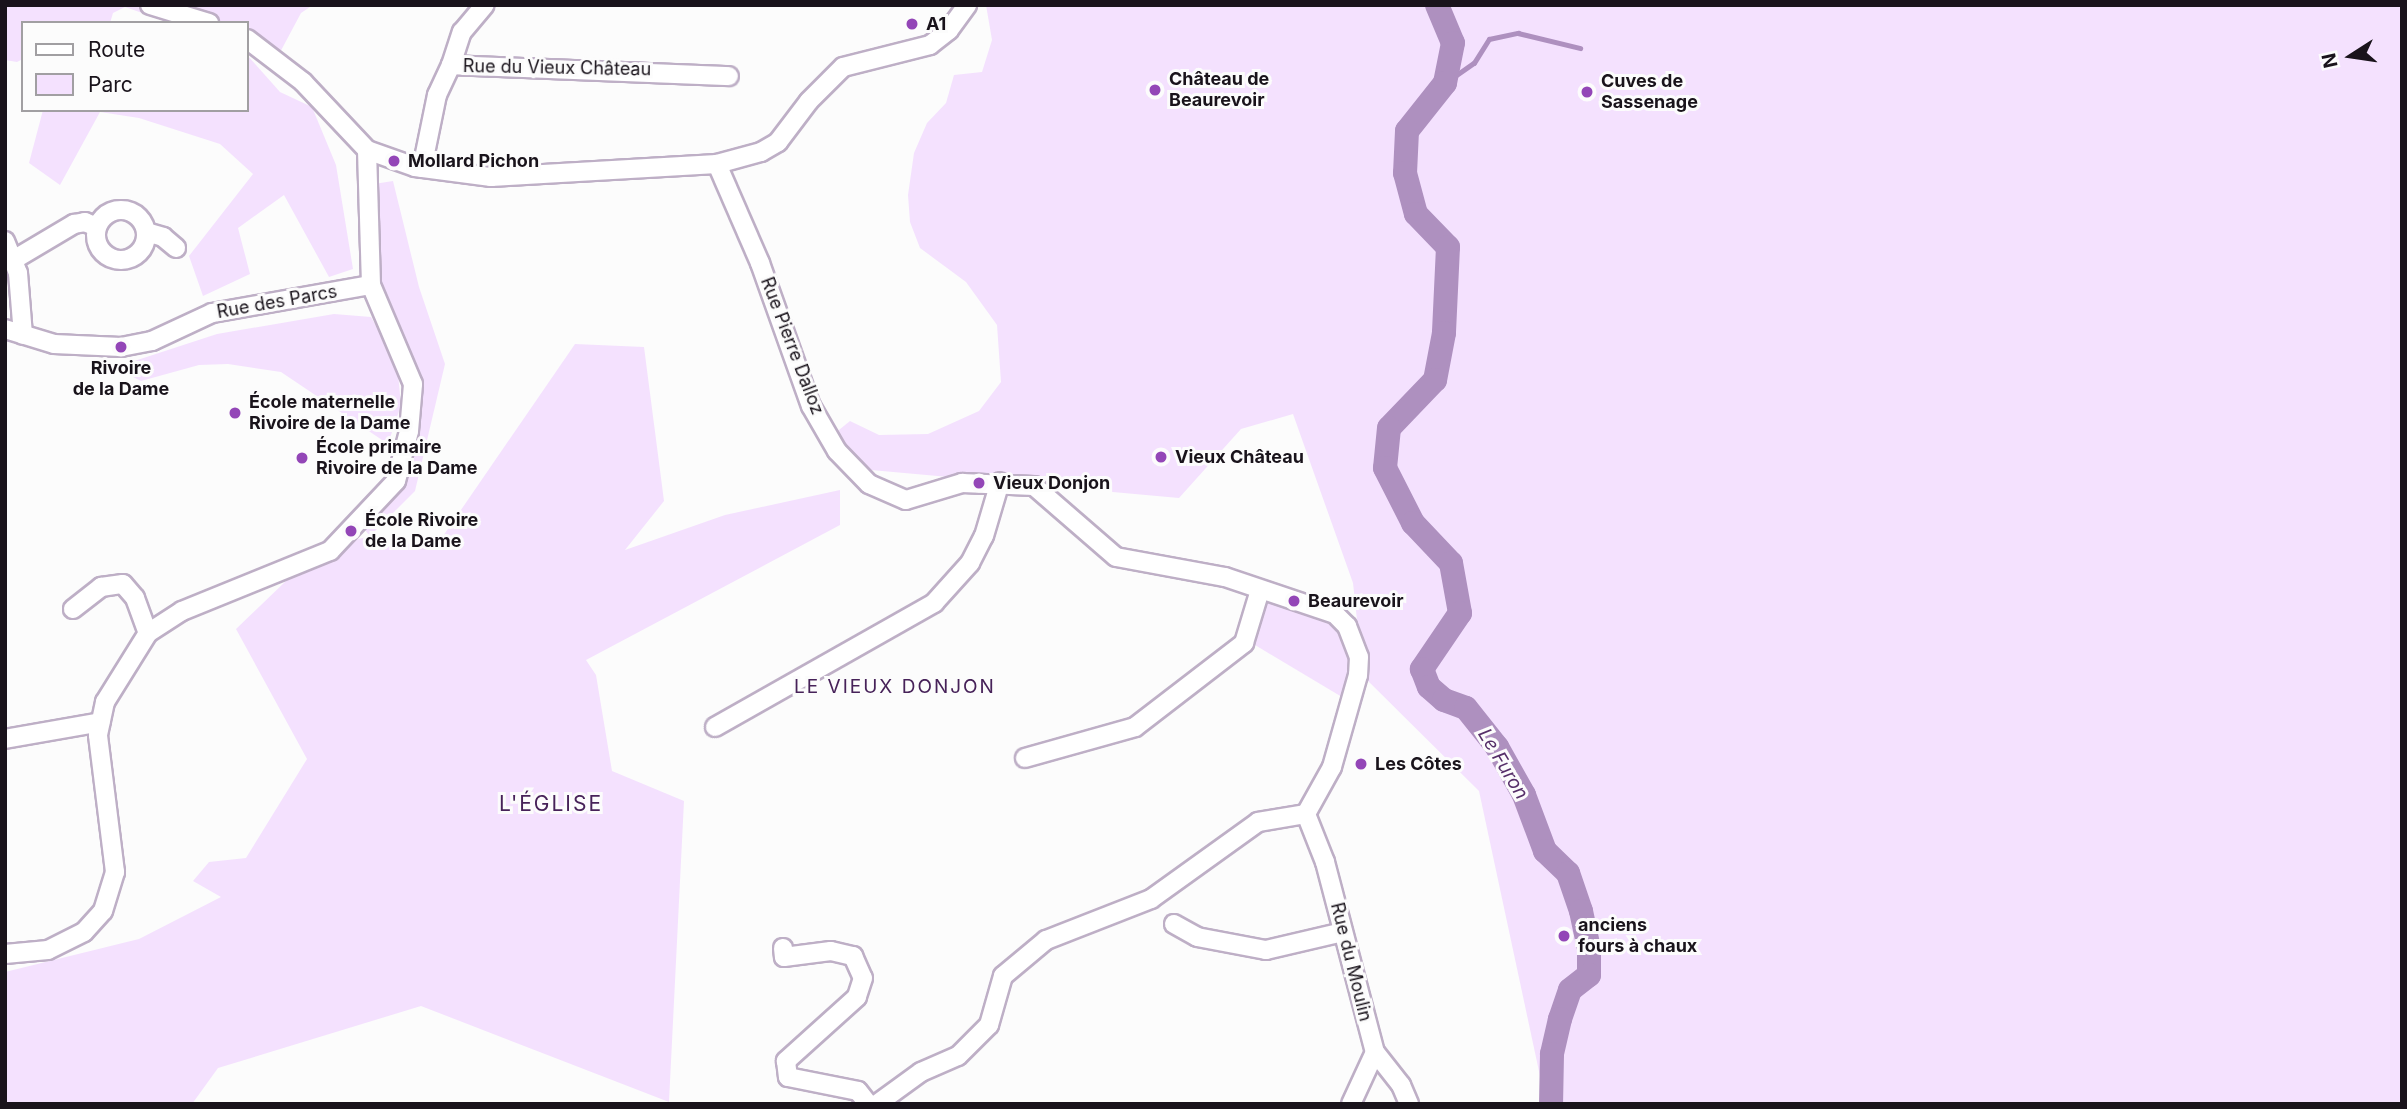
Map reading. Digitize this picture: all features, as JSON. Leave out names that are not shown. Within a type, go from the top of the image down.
[{"type":"street","points":[[150,5],[202,21]]},
{"type":"street","points":[[451,65],[462,32],[485,5]]},
{"type":"street","points":[[248,40],[303,82],[367,150],[422,169],[491,177],[717,164],[767,148],[843,67],[930,45],[949,30],[967,5]]},
{"type":"street","name":"Rue du Vieux Château","points":[[422,169],[438,95],[451,65],[729,76]]},
{"type":"street","points":[[5,954],[48,950],[84,932],[103,911],[115,872],[98,735],[105,702],[148,633],[182,611],[330,551],[396,481],[409,431],[413,384],[371,285],[367,150]]},
{"type":"street","name":"Rue Pierre Dalloz","points":[[717,164],[760,263],[811,405],[837,451],[869,484],[893,498],[916,500],[946,487],[1020,482],[1048,494],[1116,557],[1224,577],[1335,614],[1347,626],[1359,657],[1332,767],[1306,814]]},
{"type":"street","points":[[128,211],[143,223],[146,232],[140,251],[124,260],[113,259],[98,247],[96,227],[109,212],[128,211]]},
{"type":"street","points":[[15,260],[74,224],[85,222],[96,227]]},
{"type":"street","points":[[146,232],[163,237],[176,248]]},
{"type":"street","points":[[5,241],[15,260],[23,335]]},
{"type":"street","name":"Rue des Parcs","points":[[5,329],[54,344],[121,347],[152,341],[212,313],[371,285]]},
{"type":"street","points":[[715,727],[934,603],[970,563],[984,536],[1000,482]]},
{"type":"street","points":[[73,609],[101,587],[123,584],[135,598],[148,633]]},
{"type":"street","points":[[1025,758],[1135,727],[1244,643],[1259,590]]},
{"type":"street","points":[[5,739],[101,722]]},
{"type":"street","points":[[877,1104],[920,1072],[958,1056],[989,1025],[1003,976],[1027,952],[1046,940],[1152,899],[1258,822],[1306,814]]},
{"type":"street","name":"Rue du Moulin","points":[[1306,814],[1325,862],[1375,1052],[1401,1085],[1409,1104]]},
{"type":"street","points":[[1174,924],[1196,937],[1266,950],[1343,932]]},
{"type":"street","points":[[783,948],[784,957],[831,951],[853,956],[863,978],[858,997],[786,1061],[788,1077],[858,1091],[868,1104]]},
{"type":"street","points":[[1351,1104],[1375,1052]]},
{"type":"green space","points":[[5,5],[313,5],[301,13],[277,58],[248,48],[248,21],[165,21],[125,7],[113,13],[111,21],[21,21],[21,60],[5,60]]},
{"type":"green space","points":[[986,5],[2402,5],[2402,1104],[1546,1104],[1479,791],[1363,676],[1353,583],[1293,414],[1241,429],[1179,498],[871,470],[834,434],[850,421],[879,435],[928,434],[979,411],[1001,382],[997,325],[966,282],[920,248],[910,222],[908,195],[914,153],[927,123],[946,103],[954,75],[982,72],[992,40]]},
{"type":"green space","points":[[248,56],[280,92],[312,107],[336,165],[353,269],[329,277],[284,195],[238,228],[250,274],[203,296],[189,256],[253,174],[220,144],[139,118],[100,112],[248,112]]},
{"type":"green space","points":[[42,112],[100,112],[60,185],[29,163]]},
{"type":"green space","points":[[393,181],[419,287],[445,364],[415,491],[370,536],[364,529],[400,483],[415,409],[380,288],[374,184]]},
{"type":"green space","points":[[334,314],[371,317],[397,363],[401,405],[388,444],[281,372],[228,364],[199,365],[141,381],[121,371],[119,366],[217,334]]},
{"type":"green space","points":[[575,344],[644,347],[664,501],[625,550],[725,515],[840,490],[840,525],[586,660],[596,675],[612,771],[684,801],[669,1102],[421,1006],[218,1068],[192,1104],[5,1104],[5,972],[139,939],[221,897],[193,881],[209,862],[246,858],[307,759],[236,629],[287,580],[351,541],[370,536],[379,548],[441,539]]},
{"type":"green space","points":[[1272,601],[1340,624],[1354,653],[1347,700],[1250,642],[1263,604]]},
{"type":"waterway","name":"Le Furon","points":[[1437,5],[1453,43],[1445,83],[1407,131],[1405,173],[1416,214],[1448,247],[1444,333],[1435,380],[1389,428],[1385,468],[1413,523],[1451,563],[1460,613],[1422,669],[1429,687],[1444,700],[1466,708],[1497,747],[1524,795],[1545,851],[1568,873],[1581,911],[1589,950],[1589,975],[1570,990],[1560,1019],[1552,1054],[1551,1104]]},
{"type":"waterway","points":[[1445,83],[1474,63],[1489,39],[1518,33],[1580,48]]},
{"type":"waterway","name":"Le Furon","points":[[1582,918],[1588,916]]},
{"type":"place","name":"A1","points":[[912,24]]},
{"type":"place","name":"Château de Beaurevoir","points":[[1155,90]]},
{"type":"place","name":"Cuves de Sassenage","points":[[1587,92]]},
{"type":"place","name":"Mollard Pichon","points":[[394,161]]},
{"type":"place","name":"Rivoire de la Dame","points":[[121,347]]},
{"type":"place","name":"École maternelle Rivoire de la Dame","points":[[235,413]]},
{"type":"place","name":"Vieux Château","points":[[1161,457]]},
{"type":"place","name":"École primaire Rivoire de la Dame","points":[[302,458]]},
{"type":"place","name":"Vieux Donjon","points":[[979,483]]},
{"type":"place","name":"École Rivoire de la Dame","points":[[351,531]]},
{"type":"place","name":"Beaurevoir","points":[[1294,601]]},
{"type":"place","name":"Les Côtes","points":[[1361,764]]},
{"type":"place","name":"anciens fours à chaux","points":[[1564,936]]},
{"type":"district","name":"LE VIEUX DONJON","points":[[895,687]]},
{"type":"district","name":"L'ÉGLISE","points":[[551,804]]}]
